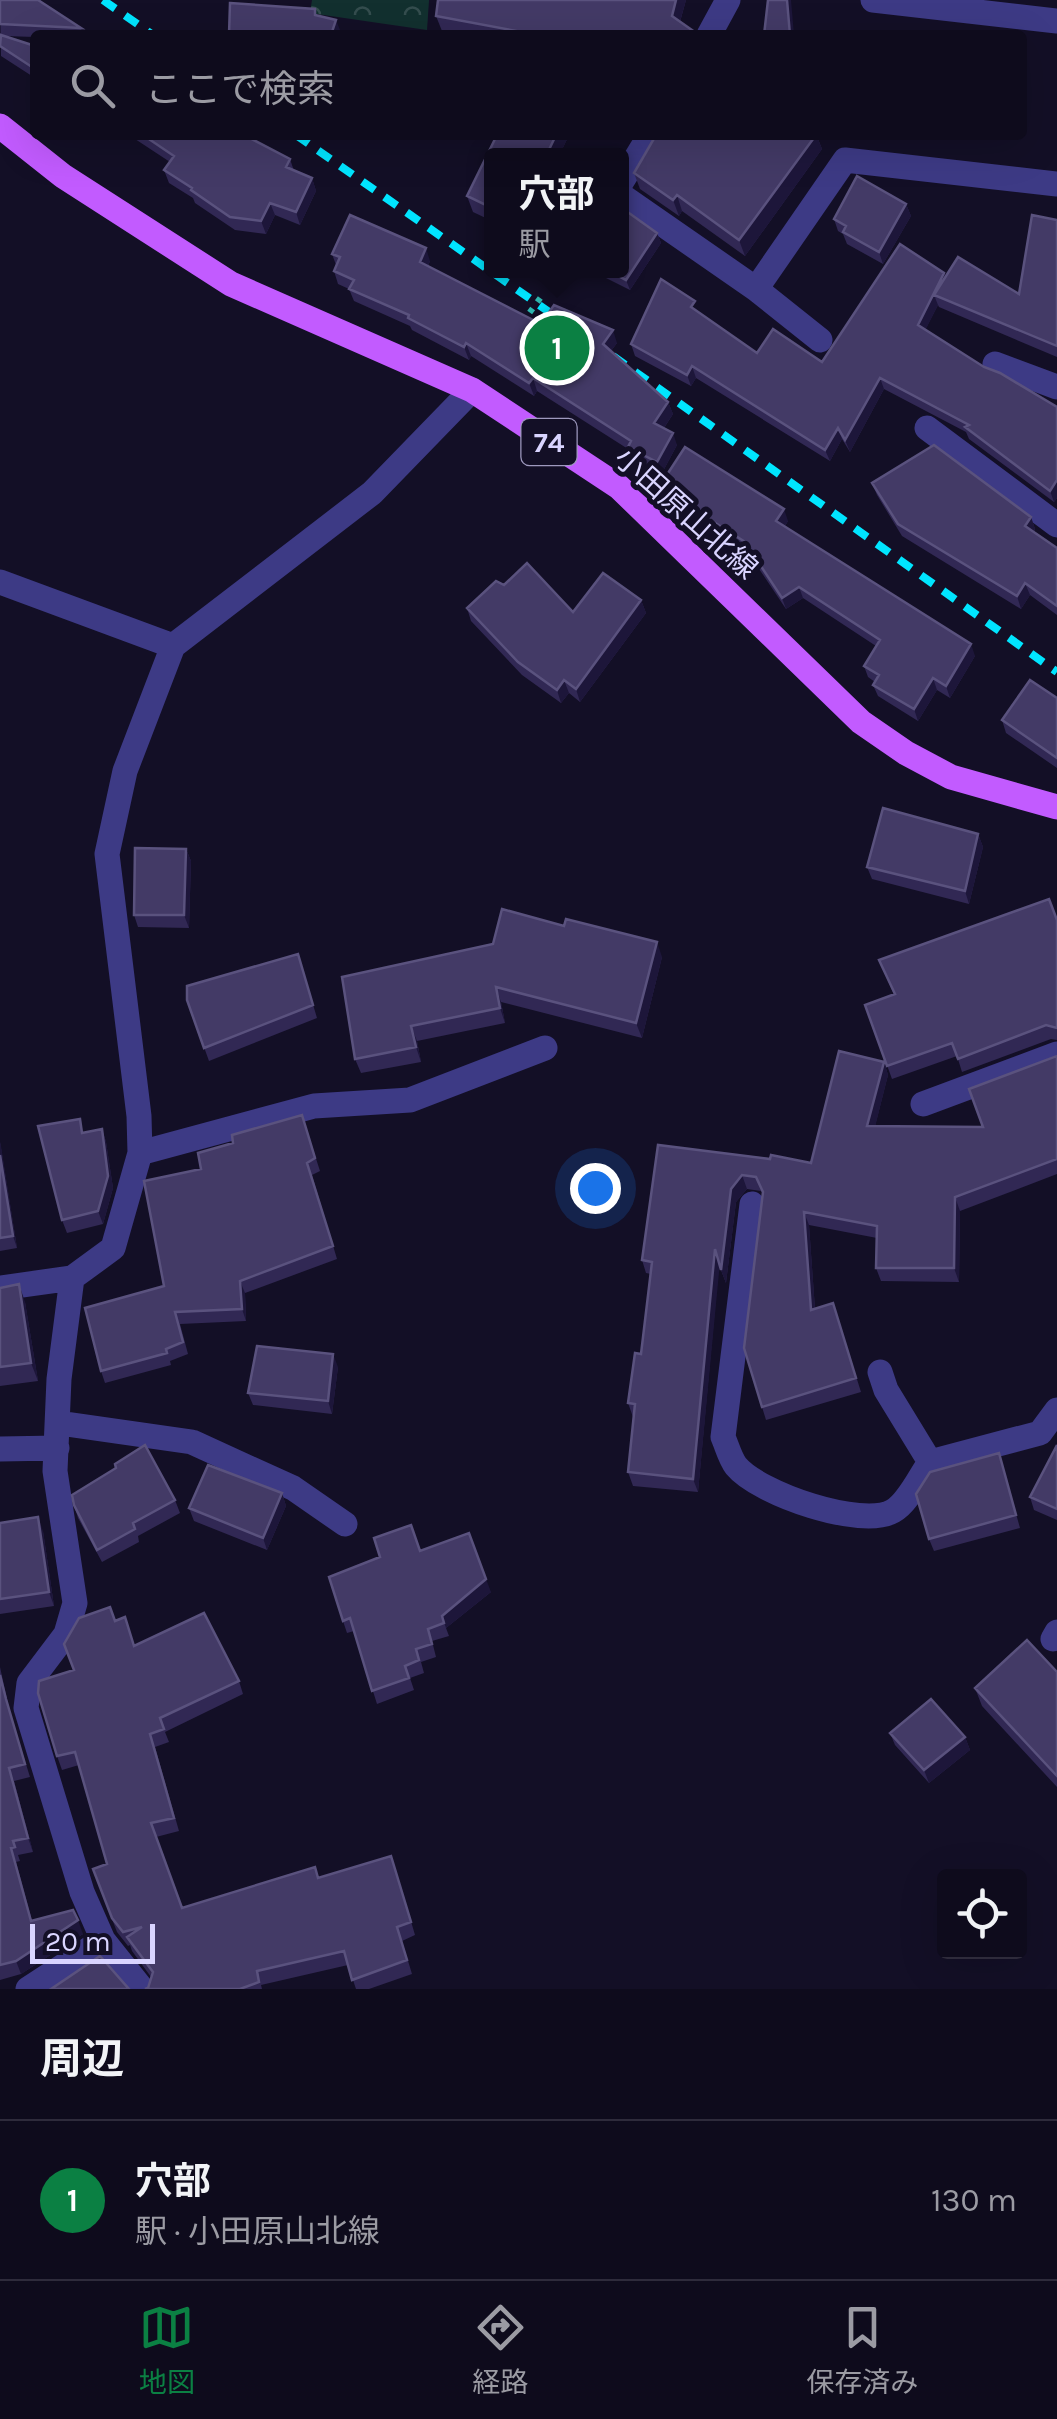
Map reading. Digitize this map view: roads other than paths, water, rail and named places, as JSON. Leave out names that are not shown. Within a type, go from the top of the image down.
[{"type":"main road","name":"小田原山北線","points":[[0,126],[63,176],[231,284],[472,390],[619,488],[861,722],[906,753],[951,777],[1057,807]]},
{"type":"street","points":[[712,30],[728,0]]},
{"type":"street","points":[[874,0],[1057,21]]},
{"type":"street","points":[[629,170],[647,140]]},
{"type":"street","points":[[756,289],[844,160],[1057,184]]},
{"type":"street","points":[[629,201],[756,289],[820,340]]},
{"type":"street","points":[[995,364],[1057,387]]},
{"type":"street","points":[[0,1288],[72,1278],[113,1248],[140,1153],[137,1097],[107,854],[125,771],[173,646],[372,492],[472,390]]},
{"type":"street","points":[[927,428],[1057,525]]},
{"type":"street","points":[[0,582],[173,646]]},
{"type":"street","points":[[140,1153],[314,1106],[410,1100],[545,1048]]},
{"type":"street","points":[[923,1104],[1057,1054]]},
{"type":"street","points":[[752,1204],[723,1438],[735,1464],[758,1484],[796,1503],[877,1518],[898,1510],[930,1462],[1040,1434],[1057,1410]]},
{"type":"street","points":[[72,1278],[60,1379],[56,1471],[76,1603],[66,1634],[29,1682],[26,1708],[82,1892],[103,1940],[142,1989]]},
{"type":"street","points":[[880,1372],[886,1390],[930,1462]]},
{"type":"street","points":[[0,1450],[58,1435],[192,1442],[293,1488],[345,1524]]},
{"type":"street","points":[[0,1715],[26,1708]]},
{"type":"street","points":[[28,1989],[103,1940]]},
{"type":"railway","points":[[103,0],[146,30]]},
{"type":"railway","points":[[303,140],[484,266]]},
{"type":"railway","points":[[500,278],[572,328]]},
{"type":"railway","points":[[613,356],[1057,672]]},
{"type":"place","name":"穴部","points":[[557,348]]}]
